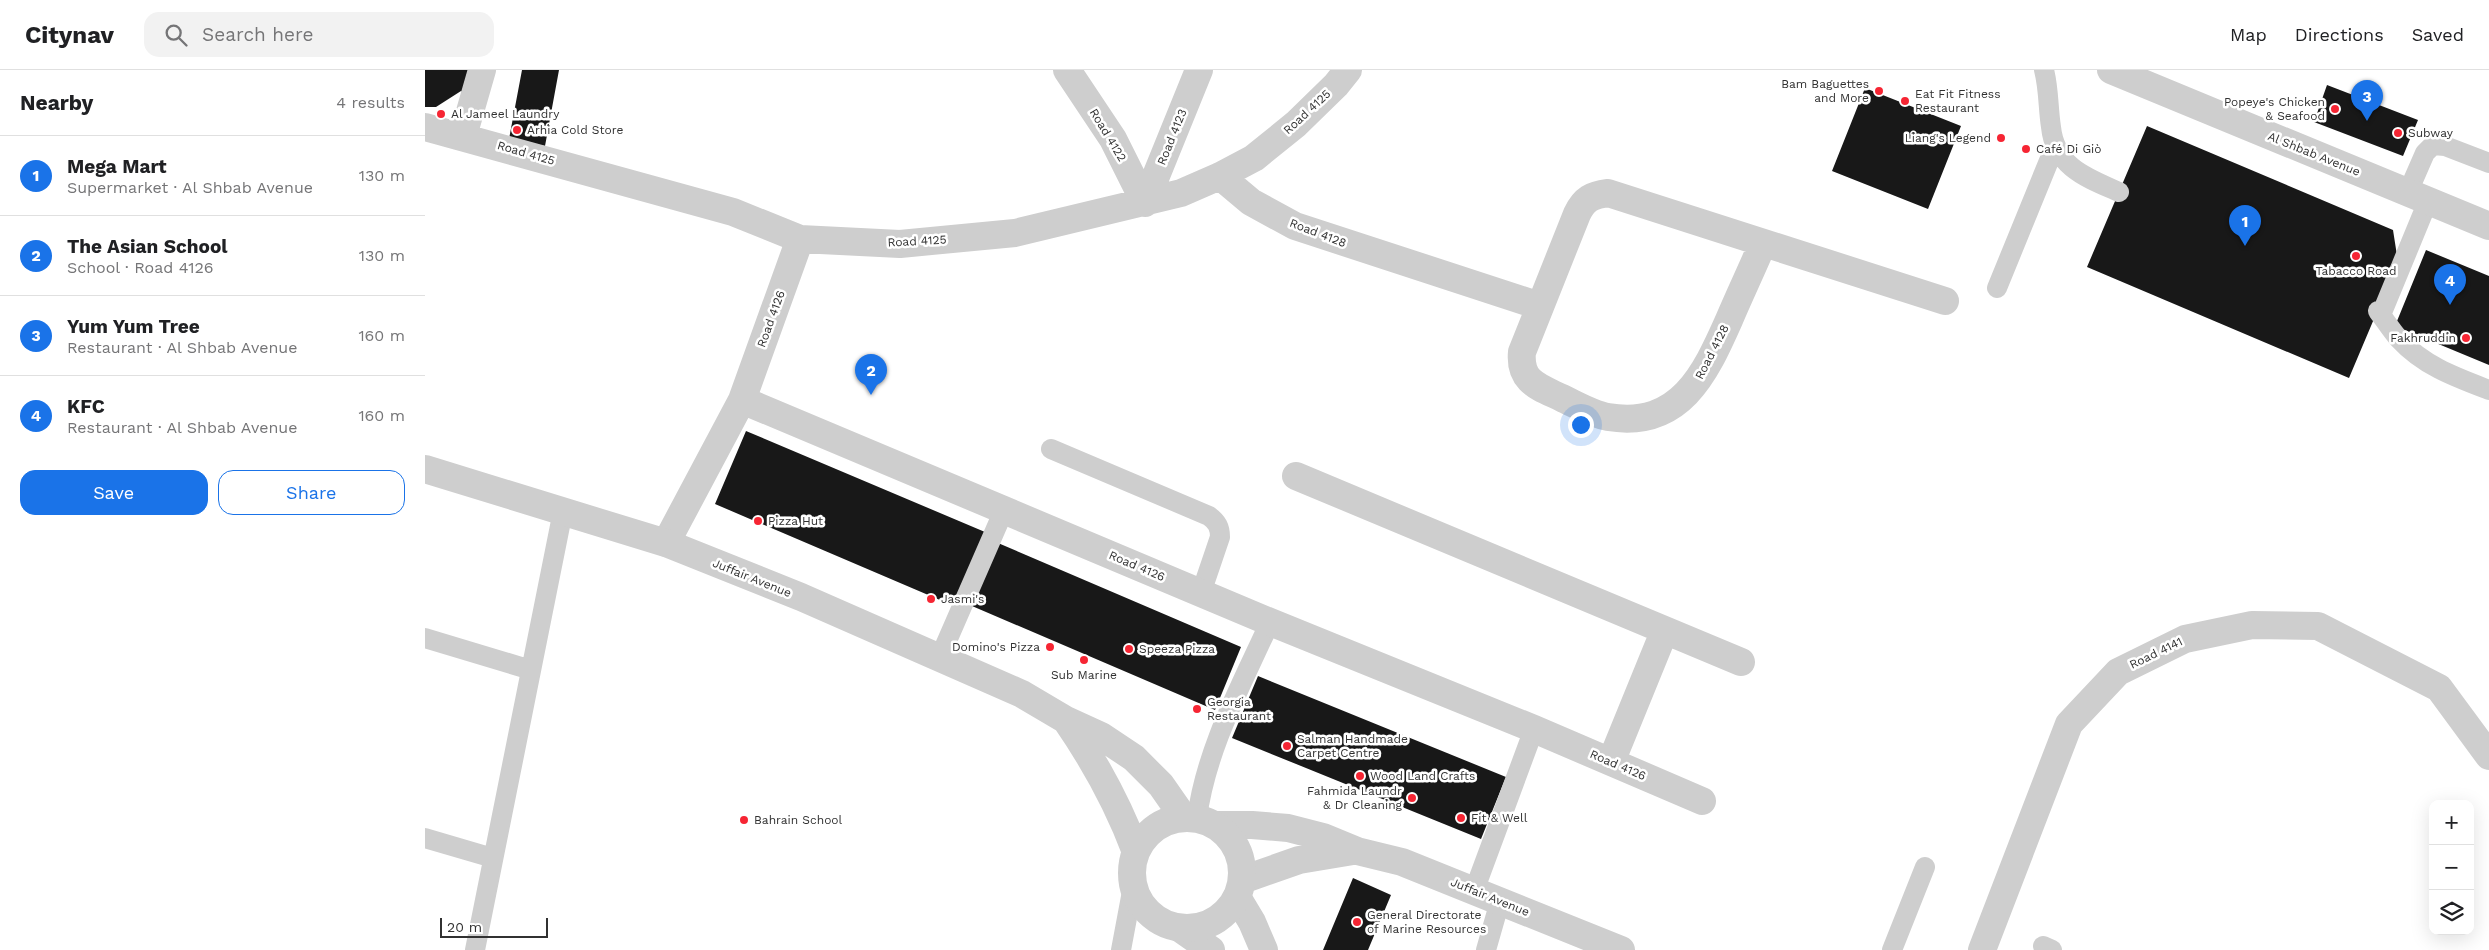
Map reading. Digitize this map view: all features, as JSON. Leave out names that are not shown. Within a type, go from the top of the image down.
[{"type":"street","points":[[463,136],[482,70]]},
{"type":"street","name":"Road 4122","points":[[1067,70],[1113,139],[1145,203]]},
{"type":"street","name":"Road 4123","points":[[1145,203],[1199,70]]},
{"type":"street","name":"Road 4125","points":[[425,127],[733,212],[801,239],[901,244],[1015,233],[1181,193],[1220,176],[1254,158],[1296,124],[1336,85],[1348,70]]},
{"type":"street","name":"Al Shbab Avenue","points":[[2111,70],[2489,226]]},
{"type":"street","name":"Road 4128","points":[[1220,176],[1251,202],[1295,226],[1540,306]]},
{"type":"street","name":"Road 4128","points":[[1763,243],[1708,366],[1695,386],[1677,402],[1655,413],[1631,418],[1607,417],[1531,382],[1524,373],[1521,363],[1522,352],[1581,205],[1588,198],[1598,194],[1608,193],[1945,301]]},
{"type":"street","name":"Road 4126","points":[[666,543],[742,400],[801,239]]},
{"type":"street","name":"Road 4126","points":[[742,400],[1270,622],[1534,729],[1702,801]]},
{"type":"street","name":"Juffair Avenue","points":[[425,469],[666,543],[801,597],[1023,694],[1066,720],[1101,736],[1133,758],[1199,821],[1288,828],[1323,838],[1357,851],[1402,862],[1621,950]]},
{"type":"street","points":[[1296,476],[1664,632],[1741,662]]},
{"type":"street","name":"Road 4141","points":[[1982,950],[2069,724],[2118,672],[2185,639],[2252,626],[2318,626],[2439,688],[2489,756]]},
{"type":"street","points":[[1611,762],[1664,632]]},
{"type":"street","name":"Juffair Avenue","points":[[1066,720],[1083,744],[1113,796],[1136,852]]},
{"type":"street","points":[[1211,950],[1181,928],[1165,923],[1151,914],[1140,901],[1133,886],[1132,868],[1136,852],[1143,839],[1155,828],[1169,821],[1199,821],[1234,843],[1240,854],[1240,889],[1264,950]]},
{"type":"street","name":"Juffair Avenue","points":[[1240,889],[1299,860],[1357,851]]},
{"type":"street","points":[[1181,928],[1198,927],[1214,922],[1227,911],[1240,889]]},
{"type":"lane","points":[[2044,70],[2055,146],[2065,163],[2080,174],[2119,192]]},
{"type":"lane","points":[[2489,163],[2445,146],[2433,145],[2425,153],[2418,197],[2379,313],[2397,337],[2420,359],[2436,369],[2489,390]]},
{"type":"lane","points":[[1997,288],[2055,146]]},
{"type":"lane","points":[[1051,449],[1209,516],[1216,522],[1220,530],[1220,537],[1201,593]]},
{"type":"lane","points":[[939,657],[1004,510]]},
{"type":"lane","points":[[475,950],[563,511]]},
{"type":"lane","points":[[1199,821],[1201,788],[1213,750],[1270,622]]},
{"type":"lane","points":[[425,638],[531,670]]},
{"type":"lane","points":[[1474,891],[1534,729]]},
{"type":"lane","points":[[425,838],[493,858]]},
{"type":"lane","points":[[1892,950],[1925,867]]},
{"type":"lane","points":[[1121,950],[1124,924],[1133,886]]},
{"type":"lane","points":[[1490,949],[1500,901]]},
{"type":"building","points":[[425,70],[473,70],[466,94],[461,91],[436,107],[425,107]]},
{"type":"building","points":[[522,70],[559,70],[545,146],[509,139]]},
{"type":"building","points":[[2327,85],[2418,120],[2403,156],[2314,122]]},
{"type":"building","points":[[1865,88],[1961,126],[1928,209],[1832,171]]},
{"type":"building","points":[[2147,126],[2393,230],[2398,262],[2349,378],[2087,267]]},
{"type":"building","points":[[2426,250],[2489,276],[2489,365],[2395,326]]},
{"type":"building","points":[[746,431],[985,532],[954,606],[715,504]]},
{"type":"building","points":[[998,543],[1241,647],[1215,710],[972,606]]},
{"type":"building","points":[[1258,676],[1506,777],[1481,839],[1232,738]]},
{"type":"building","name":"General Directorate of Marine Resources","points":[[1353,878],[1391,895],[1368,950],[1323,950]]},
{"type":"place","name":"Bam Baguettes and More","points":[[1879,91]]},
{"type":"place","name":"Eat Fit Fitness Restaurant","points":[[1905,101]]},
{"type":"place","name":"Popeye's Chicken & Seafood","points":[[2335,109]]},
{"type":"place","name":"Al Jameel Laundry","points":[[441,114]]},
{"type":"place","name":"Yum Yum Tree","points":[[2367,121]]},
{"type":"place","name":"Arhia Cold Store","points":[[517,130]]},
{"type":"place","name":"Subway","points":[[2398,133]]},
{"type":"place","name":"Liang's Legend","points":[[2001,138]]},
{"type":"place","name":"Café Di Giò","points":[[2026,149]]},
{"type":"place","name":"Mega Mart","points":[[2245,246]]},
{"type":"place","name":"Tabacco Road","points":[[2356,256]]},
{"type":"place","name":"KFC","points":[[2450,305]]},
{"type":"place","name":"Fakhruddin","points":[[2466,338]]},
{"type":"place","name":"The Asian School","points":[[871,395]]},
{"type":"place","name":"Pizza Hut","points":[[758,521]]},
{"type":"place","name":"Jasmi's","points":[[931,599]]},
{"type":"place","name":"Domino's Pizza","points":[[1050,647]]},
{"type":"place","name":"Speeza Pizza","points":[[1129,649]]},
{"type":"place","name":"Sub Marine","points":[[1084,660]]},
{"type":"place","name":"Georgia Restaurant","points":[[1197,709]]},
{"type":"place","name":"Salman Handmade Carpet Centre","points":[[1287,746]]},
{"type":"place","name":"Wood Land Crafts","points":[[1360,776]]},
{"type":"place","name":"Fahmida Laundr & Dr Cleaning","points":[[1412,798]]},
{"type":"place","name":"Fit & Well","points":[[1461,818]]},
{"type":"place","name":"Bahrain School","points":[[744,820]]},
{"type":"place","name":"General Directorate of Marine Resources","points":[[1357,922]]}]
